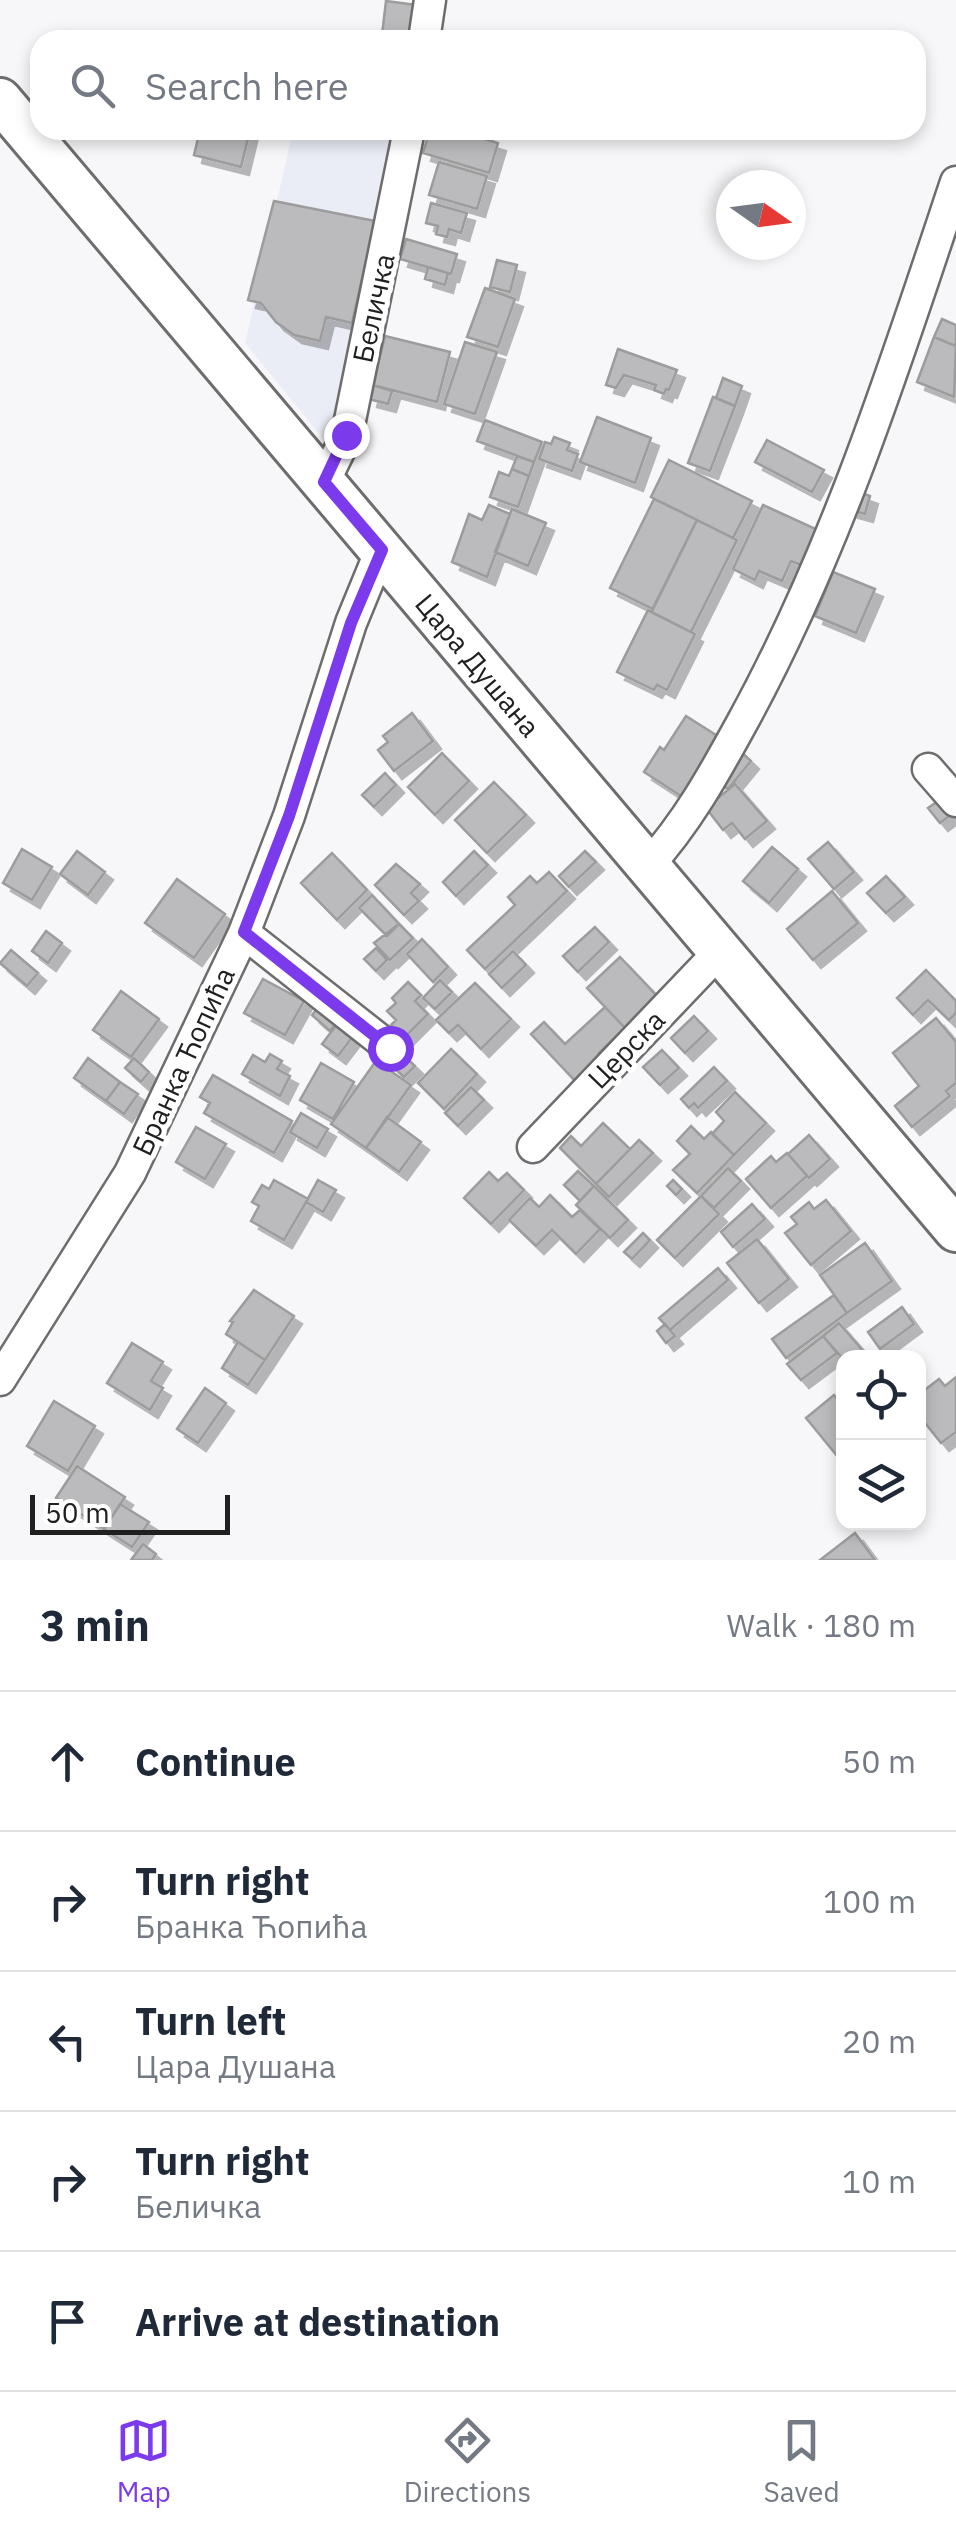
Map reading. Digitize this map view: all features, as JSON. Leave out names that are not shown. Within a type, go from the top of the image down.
[{"type":"main road","name":"Цара Душана","points":[[0,100],[30,135]]},
{"type":"main road","name":"Цара Душана","points":[[34,140],[956,1230]]},
{"type":"street","points":[[426,30],[430,0]]},
{"type":"street","name":"Беличка","points":[[324,482],[346,435],[407,140]]},
{"type":"street","points":[[646,868],[704,792],[764,682],[819,566],[908,326],[956,182]]},
{"type":"street","name":"Бранка Ћопића","points":[[0,1380],[130,1173],[244,932],[289,816],[351,623],[382,550]]},
{"type":"street","points":[[928,769],[956,802]]},
{"type":"street","points":[[244,932],[390,1048]]},
{"type":"street","name":"Церска","points":[[534,1146],[718,952]]},
{"type":"shaded area","points":[[291,140],[394,140],[337,415],[326,442],[245,343]]},
{"type":"building","points":[[386,1],[417,5],[413,30],[383,30]]},
{"type":"building","points":[[198,140],[248,140],[241,167],[194,155]]},
{"type":"building","points":[[427,140],[498,143],[489,173],[423,153]]},
{"type":"building","points":[[439,162],[487,176],[477,209],[429,195]]},
{"type":"building","points":[[274,201],[375,221],[352,323],[326,317],[320,341],[294,335],[276,322],[261,303],[248,300]]},
{"type":"building","points":[[431,203],[467,213],[461,233],[449,229],[447,237],[436,234],[438,226],[426,223]]},
{"type":"building","points":[[406,239],[457,254],[451,274],[400,259]]},
{"type":"building","points":[[497,260],[517,265],[510,292],[490,287]]},
{"type":"building","points":[[428,267],[448,273],[445,285],[425,279]]},
{"type":"building","points":[[485,288],[515,299],[498,347],[467,337]]},
{"type":"building","points":[[942,319],[956,325],[956,346],[934,337]]},
{"type":"building","points":[[385,336],[450,352],[437,402],[373,385]]},
{"type":"building","points":[[934,337],[956,346],[954,397],[917,382]]},
{"type":"building","points":[[465,342],[497,352],[475,414],[444,404]]},
{"type":"building","points":[[618,349],[677,370],[669,390],[664,394],[654,390],[656,385],[624,375],[616,388],[606,385]]},
{"type":"building","points":[[723,378],[742,386],[735,406],[716,398]]},
{"type":"building","points":[[373,385],[392,391],[388,404],[369,399]]},
{"type":"building","points":[[713,397],[735,406],[710,471],[688,463]]},
{"type":"building","points":[[597,417],[651,438],[635,483],[580,462]]},
{"type":"building","points":[[485,420],[542,442],[534,462],[477,441]]},
{"type":"building","points":[[554,437],[570,443],[567,450],[578,454],[572,471],[539,459],[545,442],[551,444]]},
{"type":"building","points":[[767,440],[824,470],[812,492],[755,462]]},
{"type":"building","points":[[517,456],[534,462],[529,476],[512,469]]},
{"type":"building","points":[[669,460],[752,501],[733,538],[651,497]]},
{"type":"building","points":[[512,469],[529,476],[518,507],[490,497],[499,472],[509,476]]},
{"type":"building","points":[[856,491],[870,496],[865,514],[850,510]]},
{"type":"building","points":[[654,499],[697,520],[653,609],[610,588]]},
{"type":"building","points":[[489,505],[510,514],[487,577],[452,562],[469,514],[482,520]]},
{"type":"building","points":[[763,505],[818,530],[801,565],[791,561],[782,581],[759,571],[755,580],[733,569]]},
{"type":"building","points":[[512,509],[546,523],[528,566],[495,552]]},
{"type":"building","points":[[697,520],[737,540],[691,632],[651,612]]},
{"type":"building","points":[[833,572],[875,589],[856,633],[815,616]]},
{"type":"building","points":[[648,610],[695,634],[667,690],[657,685],[654,690],[617,672]]},
{"type":"building","points":[[412,713],[433,741],[394,771],[378,750],[388,742],[383,736]]},
{"type":"building","points":[[686,716],[719,737],[681,796],[644,772]]},
{"type":"building","points":[[738,749],[751,761],[728,789],[714,777]]},
{"type":"building","points":[[442,753],[469,781],[435,815],[408,787]]},
{"type":"building","points":[[385,773],[396,785],[374,807],[362,795]]},
{"type":"building","points":[[494,782],[526,815],[487,853],[455,820]]},
{"type":"building","points":[[735,784],[767,821],[745,839],[732,823],[723,830],[706,808]]},
{"type":"building","points":[[945,796],[956,811],[940,823],[928,808]]},
{"type":"building","points":[[828,842],[854,872],[834,889],[808,859]]},
{"type":"building","points":[[772,847],[798,869],[769,903],[743,881]]},
{"type":"building","points":[[22,849],[52,867],[32,900],[3,883]]},
{"type":"building","points":[[77,851],[105,872],[88,895],[60,874]]},
{"type":"building","points":[[474,851],[488,865],[456,896],[443,882]]},
{"type":"building","points":[[585,851],[596,862],[569,887],[559,876]]},
{"type":"building","points":[[332,853],[367,890],[337,920],[301,883]]},
{"type":"building","points":[[396,864],[420,884],[411,893],[419,901],[404,915],[375,885]]},
{"type":"building","points":[[549,872],[567,891],[485,969],[467,950],[515,905],[508,897],[530,876],[537,883]]},
{"type":"building","points":[[886,876],[905,897],[886,913],[867,893]]},
{"type":"building","points":[[177,879],[225,914],[194,958],[145,923]]},
{"type":"building","points":[[832,891],[858,923],[813,960],[787,929]]},
{"type":"building","points":[[372,895],[399,924],[387,936],[359,908]]},
{"type":"building","points":[[399,924],[413,938],[390,960],[374,943]]},
{"type":"building","points":[[595,927],[609,942],[578,972],[563,956]]},
{"type":"building","points":[[46,931],[62,943],[48,963],[32,951]]},
{"type":"building","points":[[422,939],[448,967],[433,982],[407,954]]},
{"type":"building","points":[[376,948],[387,960],[376,971],[364,959]]},
{"type":"building","points":[[11,950],[38,973],[27,986],[0,963]]},
{"type":"building","points":[[513,951],[526,965],[502,988],[489,974]]},
{"type":"building","points":[[620,957],[658,997],[625,1028],[587,988]]},
{"type":"building","points":[[926,970],[956,1001],[956,1013],[949,1020],[928,1000],[913,1015],[897,998]]},
{"type":"building","points":[[263,979],[304,1001],[285,1035],[244,1013]]},
{"type":"building","points":[[440,980],[452,992],[435,1009],[423,998]]},
{"type":"building","points":[[408,982],[421,995],[415,1001],[428,1014],[404,1038],[391,1025],[396,1020],[387,1011],[396,1003],[392,998]]},
{"type":"building","points":[[475,983],[511,1019],[481,1049],[458,1025],[449,1033],[436,1020]]},
{"type":"building","points":[[121,991],[159,1019],[131,1057],[93,1030]]},
{"type":"building","points":[[319,1006],[337,1022],[330,1031],[312,1015]]},
{"type":"building","points":[[605,1007],[625,1028],[599,1053],[604,1058],[577,1083],[531,1034],[544,1022],[565,1044]]},
{"type":"building","points":[[694,1016],[708,1031],[685,1053],[671,1038]]},
{"type":"building","points":[[936,1018],[956,1042],[956,1083],[946,1091],[950,1096],[912,1127],[895,1106],[919,1086],[893,1053]]},
{"type":"building","points":[[338,1023],[354,1035],[338,1056],[322,1044]]},
{"type":"building","points":[[451,1049],[477,1074],[444,1109],[418,1083]]},
{"type":"building","points":[[398,1050],[415,1066],[404,1077],[387,1061]]},
{"type":"building","points":[[662,1050],[679,1068],[660,1085],[643,1067]]},
{"type":"building","points":[[270,1054],[282,1061],[277,1069],[290,1076],[280,1096],[242,1074],[253,1055],[265,1062]]},
{"type":"building","points":[[88,1058],[120,1082],[106,1101],[74,1078]]},
{"type":"building","points":[[134,1058],[149,1072],[141,1082],[125,1068]]},
{"type":"building","points":[[376,1061],[411,1085],[366,1148],[331,1124]]},
{"type":"building","points":[[321,1063],[354,1082],[333,1119],[300,1100]]},
{"type":"building","points":[[714,1067],[727,1081],[698,1108],[694,1103],[689,1108],[681,1099]]},
{"type":"building","points":[[213,1075],[292,1121],[274,1153],[204,1113],[210,1103],[200,1097]]},
{"type":"building","points":[[120,1082],[138,1094],[124,1114],[106,1101]]},
{"type":"building","points":[[471,1087],[484,1100],[458,1126],[445,1113]]},
{"type":"building","points":[[735,1092],[766,1123],[734,1155],[712,1134],[724,1121],[716,1112]]},
{"type":"building","points":[[301,1113],[328,1129],[317,1148],[290,1132]]},
{"type":"building","points":[[387,1117],[421,1142],[399,1172],[366,1148]]},
{"type":"building","points":[[603,1123],[630,1149],[596,1184],[560,1148],[571,1136],[581,1146]]},
{"type":"building","points":[[691,1126],[704,1139],[711,1132],[734,1155],[697,1193],[673,1170],[690,1154],[677,1141]]},
{"type":"building","points":[[196,1127],[226,1144],[205,1179],[176,1162]]},
{"type":"building","points":[[809,1135],[830,1159],[809,1178],[788,1154]]},
{"type":"building","points":[[639,1140],[653,1153],[609,1197],[596,1184]]},
{"type":"building","points":[[787,1153],[807,1176],[771,1208],[746,1179],[771,1156],[776,1162]]},
{"type":"building","points":[[728,1168],[741,1181],[714,1208],[701,1196]]},
{"type":"building","points":[[578,1171],[594,1186],[580,1201],[564,1185]]},
{"type":"building","points":[[489,1172],[498,1181],[507,1173],[524,1190],[491,1224],[464,1198]]},
{"type":"building","points":[[274,1180],[308,1199],[284,1240],[251,1221],[259,1206],[252,1202],[262,1185],[269,1189]]},
{"type":"building","points":[[318,1180],[336,1190],[323,1212],[306,1202]]},
{"type":"building","points":[[673,1180],[682,1189],[676,1195],[667,1186]]},
{"type":"building","points":[[594,1186],[628,1220],[610,1238],[576,1205]]},
{"type":"building","points":[[550,1195],[572,1217],[580,1210],[600,1229],[576,1254],[552,1230],[536,1246],[509,1220],[530,1198],[539,1207]]},
{"type":"building","points":[[701,1196],[719,1214],[675,1258],[657,1240]]},
{"type":"building","points":[[826,1200],[851,1231],[811,1265],[785,1233],[797,1224],[791,1217],[809,1202],[814,1209]]},
{"type":"building","points":[[752,1204],[765,1219],[733,1247],[721,1232]]},
{"type":"building","points":[[643,1233],[650,1240],[632,1259],[624,1252]]},
{"type":"building","points":[[757,1239],[789,1279],[759,1303],[727,1263]]},
{"type":"building","points":[[865,1243],[892,1281],[847,1313],[820,1275]]},
{"type":"building","points":[[718,1268],[728,1280],[670,1330],[659,1318]]},
{"type":"building","points":[[254,1290],[294,1316],[265,1360],[226,1334],[233,1322],[230,1321]]},
{"type":"building","points":[[834,1295],[847,1313],[786,1358],[772,1339]]},
{"type":"building","points":[[902,1307],[914,1324],[880,1349],[868,1332]]},
{"type":"building","points":[[839,1323],[862,1350],[836,1351],[823,1336]]},
{"type":"building","points":[[665,1324],[675,1336],[666,1343],[657,1331]]},
{"type":"building","points":[[823,1336],[836,1352],[801,1380],[787,1364]]},
{"type":"building","points":[[238,1342],[265,1360],[248,1385],[222,1368]]},
{"type":"building","points":[[132,1343],[163,1362],[151,1381],[163,1388],[150,1410],[107,1383]]},
{"type":"building","points":[[956,1377],[956,1432],[941,1443],[926,1424],[926,1389],[939,1379],[945,1386]]},
{"type":"building","points":[[205,1388],[226,1403],[198,1443],[177,1429]]},
{"type":"building","points":[[834,1395],[836,1455],[806,1418]]},
{"type":"building","points":[[54,1401],[95,1426],[68,1471],[27,1446]]},
{"type":"building","points":[[77,1466],[125,1497],[104,1529],[56,1498]]},
{"type":"building","points":[[120,1504],[149,1522],[132,1547],[104,1529]]},
{"type":"building","points":[[855,1533],[875,1560],[820,1560]]},
{"type":"building","points":[[143,1544],[156,1554],[152,1560],[131,1560]]},
{"type":"route","points":[[346,435],[324,482],[382,550],[351,623],[289,816],[244,932],[390,1048]]}]
